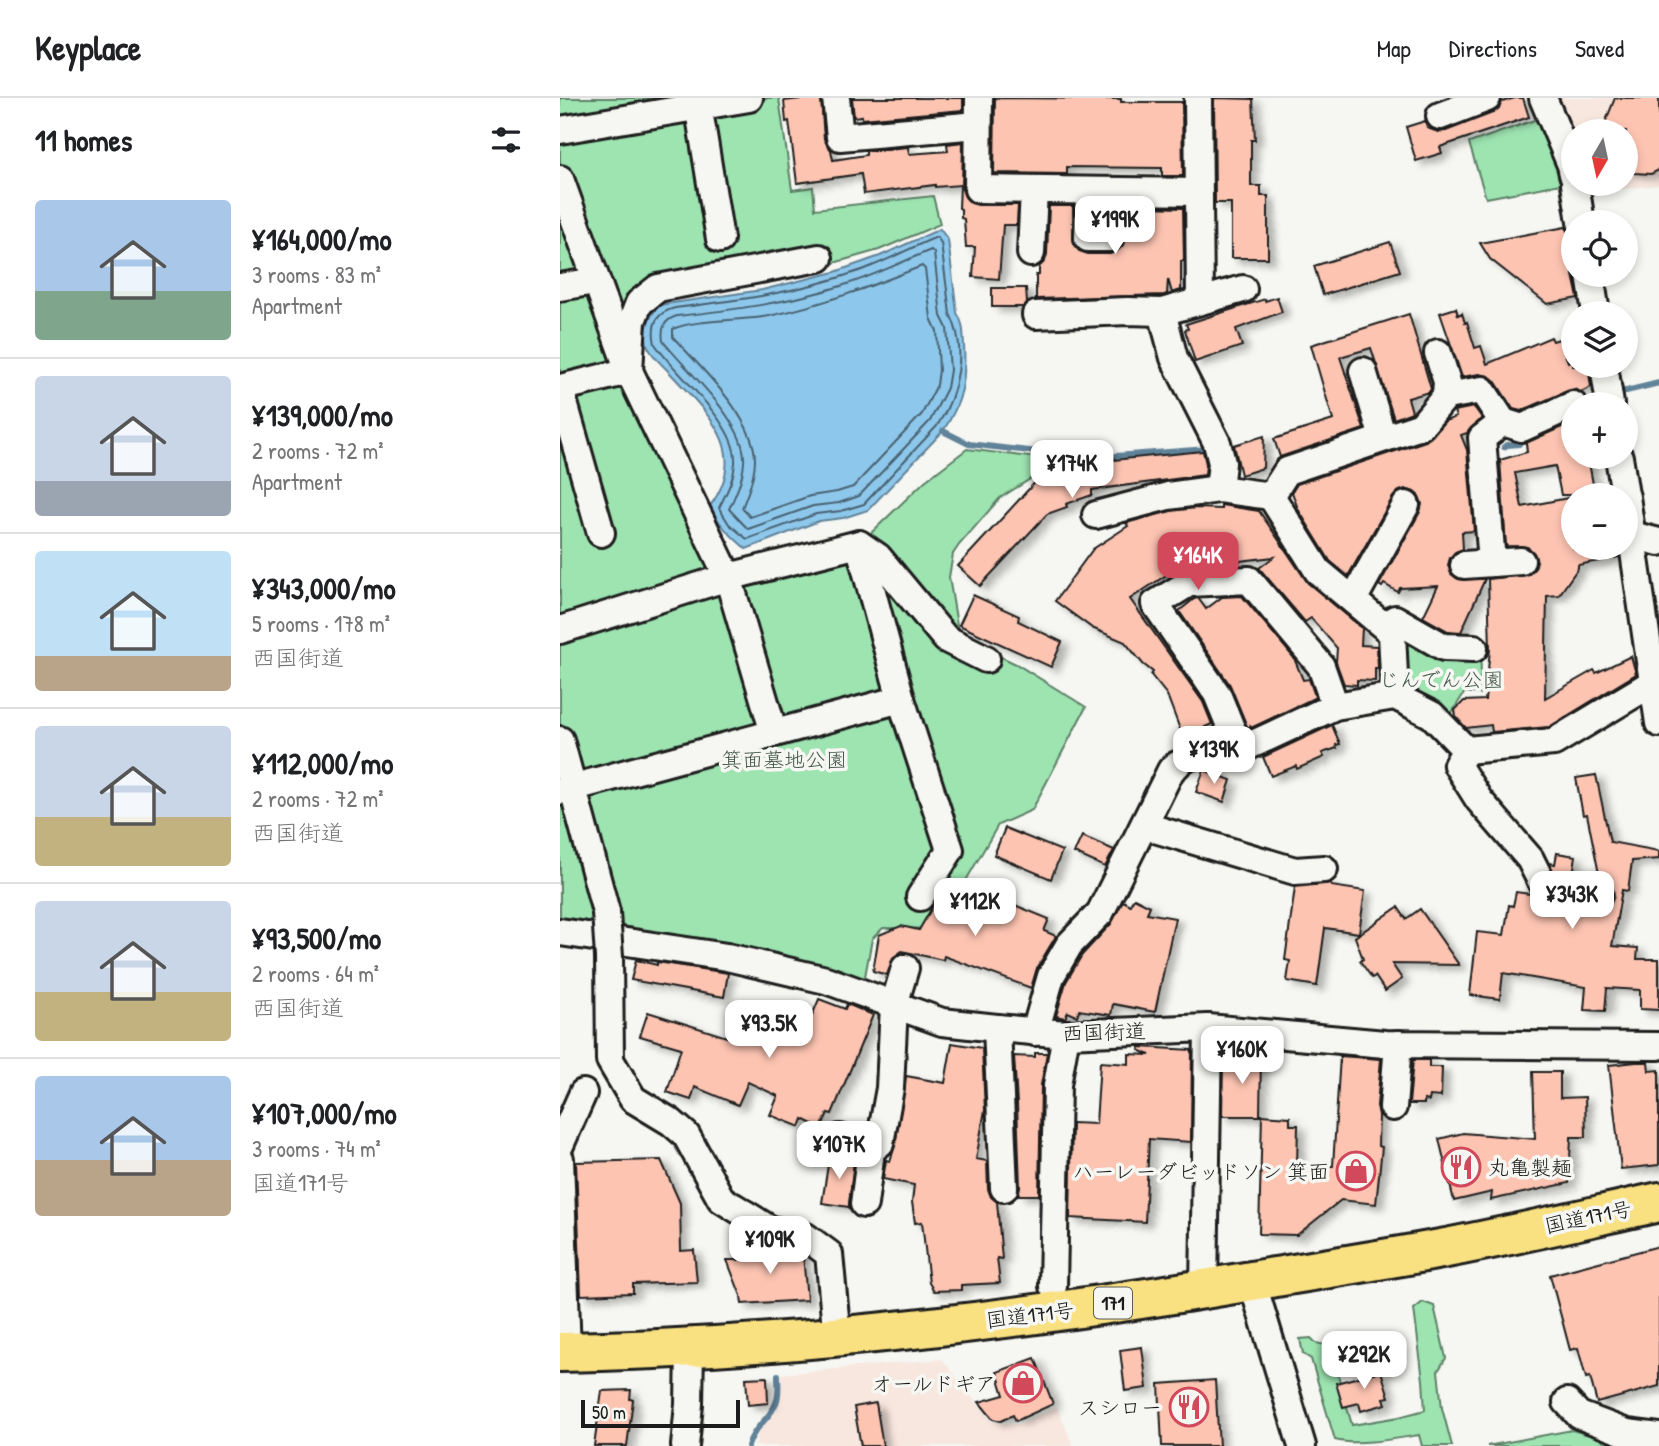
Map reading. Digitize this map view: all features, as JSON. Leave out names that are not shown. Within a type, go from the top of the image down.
[{"type":"highway","name":"国道171号","points":[[563,1352],[690,1349],[837,1338],[1043,1314],[1204,1290],[1440,1249],[1659,1202]]},
{"type":"street","points":[[560,130],[698,102],[749,98]]},
{"type":"street","points":[[836,98],[840,137],[978,125]]},
{"type":"street","points":[[979,98],[978,189],[1198,192]]},
{"type":"street","points":[[1198,98],[1200,299]]},
{"type":"street","points":[[1440,116],[1487,98]]},
{"type":"street","points":[[1543,98],[1561,140]]},
{"type":"street","points":[[698,102],[720,239]]},
{"type":"street","points":[[560,179],[629,371],[728,577],[774,733]]},
{"type":"street","points":[[1031,253],[1034,190]]},
{"type":"street","points":[[1089,191],[1088,238],[1109,238]]},
{"type":"street","points":[[629,371],[632,321],[639,303],[658,288],[819,258]]},
{"type":"street","points":[[560,287],[596,281]]},
{"type":"street","points":[[1036,315],[1162,312],[1200,299],[1216,298],[1243,289]]},
{"type":"street","points":[[1162,312],[1174,359],[1217,443],[1222,463],[1219,489]]},
{"type":"street","points":[[1271,496],[1287,471],[1421,426],[1446,396],[1447,382],[1438,353]]},
{"type":"street","points":[[601,533],[560,388],[629,371]]},
{"type":"street","points":[[1363,371],[1383,438]]},
{"type":"street","points":[[1446,396],[1482,390],[1503,422],[1522,428],[1561,410]]},
{"type":"street","points":[[1492,563],[1482,438],[1503,422]]},
{"type":"street","points":[[1096,515],[1168,496],[1219,489],[1271,496]]},
{"type":"street","points":[[1271,496],[1318,571],[1392,633]]},
{"type":"street","points":[[1353,600],[1406,505]]},
{"type":"street","points":[[1638,537],[1659,542]]},
{"type":"street","points":[[859,544],[901,699],[950,850],[920,897]]},
{"type":"street","points":[[560,630],[728,577],[859,544],[878,556],[946,639],[986,659]]},
{"type":"street","points":[[1636,560],[1659,723]]},
{"type":"street","points":[[1464,565],[1521,561]]},
{"type":"street","points":[[1240,750],[1217,694],[1155,604],[1189,583],[1249,580],[1321,666],[1335,706]]},
{"type":"street","points":[[1395,696],[1392,633],[1395,620],[1444,647],[1474,648]]},
{"type":"street","points":[[1466,750],[1554,742],[1654,682]]},
{"type":"street","points":[[1035,1032],[1051,976],[1069,945],[1100,913],[1171,770],[1198,750],[1240,750],[1335,706],[1395,696],[1432,715],[1466,750]]},
{"type":"street","points":[[566,789],[901,699]]},
{"type":"street","points":[[560,740],[566,789],[606,912],[611,1060],[633,1099],[671,1122],[686,1135],[721,1199],[771,1230],[806,1237],[830,1254],[837,1338]]},
{"type":"street","points":[[1466,750],[1457,765],[1479,800],[1530,859],[1543,885],[1598,894]]},
{"type":"street","points":[[1145,826],[1295,872],[1324,869]]},
{"type":"street","name":"西国街道","points":[[560,932],[727,957],[826,981],[942,1023],[1066,1034],[1208,1028],[1398,1044],[1659,1046]]},
{"type":"street","points":[[864,1204],[871,1150],[880,1143],[890,1088],[894,1005],[905,968]]},
{"type":"street","points":[[997,1028],[1004,1188]]},
{"type":"street","points":[[1204,1290],[1208,1028]]},
{"type":"street","points":[[1052,1286],[1057,1085],[1066,1034]]},
{"type":"street","points":[[1393,1107],[1398,1044]]},
{"type":"street","points":[[560,1145],[583,1094]]},
{"type":"street","points":[[840,1138],[871,1150]]},
{"type":"street","points":[[560,1159],[563,1352]]},
{"type":"street","points":[[1252,1281],[1302,1446]]},
{"type":"street","points":[[685,1446],[690,1349]]},
{"type":"street","points":[[1567,1402],[1579,1415],[1627,1433],[1659,1437]]},
{"type":"shaded area","points":[[1554,98],[1659,98],[1659,185],[1638,187],[1638,119],[1562,119]]},
{"type":"shaded area","points":[[942,1359],[992,1422],[1018,1424],[1057,1407],[1073,1446],[756,1446],[759,1429],[776,1410],[780,1400],[782,1374]]},
{"type":"green space","name":"箕面墓地公園","points":[[560,98],[779,98],[792,190],[813,187],[815,209],[933,196],[940,224],[879,250],[830,264],[657,296],[640,325],[641,370],[732,560],[746,567],[871,533],[925,481],[967,449],[1068,462],[1043,471],[1000,498],[953,554],[949,577],[958,631],[978,643],[994,647],[995,654],[1086,707],[1032,810],[998,825],[938,929],[883,928],[872,939],[863,987],[560,921]]},
{"type":"green space","points":[[1540,118],[1561,170],[1561,184],[1486,198],[1469,143]]},
{"type":"green space","name":"じんでん公園","points":[[1410,639],[1481,658],[1480,694],[1465,692],[1450,715],[1407,688],[1403,645]]},
{"type":"green space","points":[[1423,1302],[1434,1306],[1446,1358],[1438,1371],[1442,1408],[1452,1446],[1422,1446],[1419,1435],[1365,1442],[1335,1440],[1311,1359],[1303,1354],[1300,1339],[1311,1338],[1316,1343],[1330,1346],[1352,1425],[1425,1410],[1414,1309]]},
{"type":"green space","points":[[1572,1430],[1628,1446],[1487,1446]]},
{"type":"water","points":[[940,229],[948,240],[964,345],[962,390],[950,420],[943,431],[868,510],[843,518],[819,521],[746,549],[721,525],[710,506],[722,486],[726,468],[720,434],[698,403],[649,348],[646,333],[653,313],[659,305],[762,290],[835,272],[880,256]]},
{"type":"building","points":[[821,98],[824,139],[831,150],[833,160],[866,155],[866,151],[908,147],[909,154],[948,151],[947,144],[963,142],[962,189],[965,197],[978,205],[1018,205],[1017,225],[1003,225],[999,279],[973,277],[975,247],[966,247],[964,219],[961,218],[959,208],[960,185],[935,185],[864,194],[861,174],[797,183],[784,101]]},
{"type":"building","points":[[852,98],[963,98],[963,110],[862,119],[862,116],[854,117]]},
{"type":"building","points":[[995,98],[1182,102],[1183,176],[1162,176],[1162,168],[1067,167],[1067,174],[994,173]]},
{"type":"building","points":[[1214,98],[1253,99],[1255,140],[1251,140],[1251,186],[1261,186],[1261,196],[1268,196],[1268,258],[1231,258],[1231,203],[1215,203]]},
{"type":"building","points":[[1523,98],[1529,117],[1440,147],[1442,153],[1416,161],[1406,127],[1425,121],[1427,128],[1438,132],[1446,131],[1493,113],[1502,102]]},
{"type":"building","points":[[1615,98],[1659,98],[1659,170],[1651,174],[1638,173],[1638,119],[1607,119]]},
{"type":"building","points":[[1049,206],[1073,206],[1074,245],[1079,251],[1088,254],[1110,254],[1123,245],[1125,237],[1122,230],[1116,224],[1104,222],[1104,206],[1183,208],[1184,261],[1181,261],[1181,290],[1172,293],[1168,279],[1167,294],[1164,295],[1036,299],[1036,275],[1039,275],[1039,267],[1047,254]]},
{"type":"building","points":[[1561,228],[1561,287],[1576,287],[1578,298],[1547,304],[1490,259],[1480,243]]},
{"type":"building","points":[[1390,242],[1400,271],[1323,295],[1314,266]]},
{"type":"building","points":[[992,288],[1026,288],[1027,303],[1023,307],[992,307]]},
{"type":"building","points":[[1277,297],[1282,312],[1236,329],[1242,346],[1195,362],[1185,330],[1188,329],[1186,324]]},
{"type":"building","points":[[1456,308],[1458,315],[1462,313],[1475,348],[1481,346],[1487,364],[1551,337],[1553,341],[1559,339],[1561,378],[1590,378],[1591,387],[1581,392],[1574,389],[1561,392],[1521,411],[1513,409],[1489,376],[1479,374],[1462,377],[1440,313]]},
{"type":"building","points":[[1409,314],[1431,389],[1408,398],[1412,412],[1394,419],[1371,348],[1340,357],[1364,429],[1280,457],[1274,439],[1333,420],[1311,345]]},
{"type":"building","points":[[1474,407],[1482,418],[1467,433],[1461,435],[1467,450],[1474,531],[1462,532],[1463,549],[1455,552],[1448,565],[1451,574],[1458,579],[1485,579],[1461,632],[1448,631],[1423,617],[1438,586],[1400,588],[1398,592],[1384,584],[1382,587],[1379,585],[1420,512],[1422,504],[1419,496],[1405,489],[1393,497],[1348,576],[1330,561],[1298,509],[1292,492],[1297,484],[1426,441],[1445,421],[1456,417],[1454,411]]},
{"type":"building","points":[[1561,427],[1561,469],[1590,469],[1593,483],[1561,483],[1561,495],[1555,466],[1515,473],[1522,507],[1561,499],[1561,560],[1604,560],[1578,565],[1559,595],[1547,596],[1545,698],[1594,670],[1596,673],[1631,656],[1636,674],[1549,727],[1492,732],[1491,725],[1466,728],[1456,717],[1455,710],[1464,701],[1485,700],[1490,649],[1488,579],[1529,574],[1537,561],[1534,553],[1527,547],[1506,546],[1500,460],[1527,452],[1526,443]]},
{"type":"building","points":[[1264,436],[1263,468],[1241,475],[1234,445]]},
{"type":"building","points":[[1203,451],[1205,475],[1092,490],[1092,495],[1047,514],[980,586],[958,566],[1040,477],[1065,470],[1063,464],[1081,459],[1114,460]]},
{"type":"building","points":[[1221,505],[1259,511],[1308,583],[1362,628],[1361,645],[1377,646],[1378,668],[1375,668],[1375,681],[1357,680],[1357,685],[1344,684],[1336,662],[1337,648],[1311,618],[1305,622],[1259,568],[1274,557],[1188,567],[1175,573],[1174,570],[1130,599],[1203,702],[1212,724],[1205,727],[1207,731],[1184,740],[1167,695],[1151,675],[1153,672],[1125,642],[1092,628],[1055,601],[1093,549],[1128,526],[1126,523],[1171,511],[1221,509]]},
{"type":"building","points":[[973,595],[1019,616],[1018,621],[1062,642],[1051,667],[959,625]]},
{"type":"building","points":[[1242,596],[1294,658],[1303,680],[1309,679],[1315,696],[1248,729],[1230,685],[1179,611],[1198,598],[1206,609],[1222,597]]},
{"type":"building","points":[[1332,725],[1340,744],[1336,745],[1337,748],[1322,753],[1324,757],[1297,769],[1296,766],[1271,776],[1263,757]]},
{"type":"building","points":[[1204,770],[1231,780],[1224,802],[1196,792]]},
{"type":"building","points":[[1596,775],[1610,842],[1659,851],[1659,859],[1632,861],[1628,891],[1622,890],[1612,946],[1638,948],[1637,959],[1659,959],[1659,1010],[1640,1009],[1640,990],[1607,988],[1605,1011],[1584,1010],[1586,987],[1503,973],[1500,999],[1470,995],[1477,932],[1504,935],[1509,905],[1513,906],[1516,892],[1530,894],[1540,901],[1595,910],[1611,903],[1613,889],[1604,880],[1605,875],[1599,874],[1587,814],[1583,815],[1576,778]]},
{"type":"building","points":[[1005,828],[1062,851],[1051,879],[994,855]]},
{"type":"building","points":[[1082,836],[1114,850],[1105,867],[1074,853]]},
{"type":"building","points":[[1557,853],[1576,856],[1573,874],[1553,871],[1550,863],[1555,864]]},
{"type":"building","points":[[1331,883],[1331,886],[1365,891],[1359,933],[1325,928],[1317,986],[1287,981],[1290,961],[1285,960],[1295,887]]},
{"type":"building","points":[[968,886],[1049,919],[1044,931],[1056,936],[1037,968],[1031,988],[944,956],[943,960],[902,951],[894,957],[887,975],[873,971],[879,935],[901,926],[919,930],[937,899],[959,910]]},
{"type":"building","points":[[1134,898],[1150,906],[1147,913],[1175,918],[1155,1012],[1113,1004],[1111,1015],[1079,1010],[1077,1016],[1068,1012],[1065,1018],[1056,1016],[1066,982],[1082,955],[1111,924],[1123,901],[1130,905]]},
{"type":"building","points":[[1398,907],[1406,919],[1420,909],[1459,965],[1392,964],[1402,979],[1385,991],[1360,961],[1363,959],[1355,937]]},
{"type":"building","points":[[636,960],[728,973],[724,997],[631,980]]},
{"type":"building","points":[[819,999],[845,1009],[847,1004],[873,1015],[832,1114],[828,1113],[821,1128],[803,1119],[800,1127],[770,1115],[778,1096],[748,1082],[738,1105],[695,1087],[691,1100],[667,1092],[681,1048],[640,1036],[648,1012],[733,1039],[746,1010],[804,1035]]},
{"type":"building","points":[[952,1043],[982,1048],[985,1110],[976,1159],[987,1161],[988,1189],[997,1202],[1002,1259],[997,1258],[1000,1283],[961,1285],[961,1290],[934,1291],[929,1283],[922,1222],[915,1223],[912,1202],[914,1185],[883,1179],[886,1160],[890,1161],[895,1146],[906,1076],[945,1083]]},
{"type":"building","points":[[1140,1047],[1192,1050],[1191,1142],[1149,1139],[1145,1222],[1070,1218],[1072,1123],[1096,1124],[1100,1062],[1129,1064],[1129,1054],[1150,1055],[1139,1050]]},
{"type":"building","points":[[1035,1053],[1047,1053],[1041,1085],[1039,1195],[1018,1195],[1020,1187],[1014,1056],[1035,1057]]},
{"type":"building","points":[[1223,1056],[1261,1056],[1260,1116],[1222,1116]]},
{"type":"building","points":[[1340,1056],[1381,1059],[1377,1106],[1378,1146],[1382,1147],[1376,1204],[1341,1200],[1297,1235],[1259,1234],[1262,1115],[1290,1117],[1290,1125],[1298,1125],[1297,1165],[1333,1166]]},
{"type":"building","points":[[1413,1060],[1429,1060],[1429,1067],[1442,1067],[1441,1097],[1430,1096],[1429,1101],[1424,1100],[1424,1104],[1409,1104]]},
{"type":"building","points":[[1648,1062],[1649,1071],[1659,1070],[1659,1165],[1621,1169],[1609,1065]]},
{"type":"building","points":[[1533,1072],[1560,1072],[1560,1098],[1585,1097],[1586,1137],[1571,1137],[1569,1183],[1491,1200],[1492,1192],[1454,1201],[1439,1139],[1463,1133],[1535,1139]]},
{"type":"building","points":[[830,1152],[854,1160],[849,1207],[822,1203]]},
{"type":"building","points":[[661,1160],[680,1203],[681,1251],[694,1250],[697,1282],[633,1284],[633,1293],[581,1295],[576,1162]]},
{"type":"building","points":[[1659,1246],[1659,1386],[1597,1403],[1590,1377],[1586,1378],[1578,1348],[1570,1350],[1550,1275]]},
{"type":"building","points":[[782,1248],[803,1255],[807,1300],[742,1304],[727,1260],[739,1260],[738,1251]]},
{"type":"building","points":[[1142,1347],[1147,1388],[1125,1391],[1120,1350]]},
{"type":"building","name":"オールドギア","points":[[1035,1358],[1053,1404],[1016,1421],[1013,1415],[1001,1421],[993,1419],[979,1402],[1004,1395],[997,1372]]},
{"type":"building","points":[[1381,1371],[1389,1397],[1384,1398],[1386,1404],[1361,1411],[1359,1403],[1343,1407],[1336,1383]]},
{"type":"building","points":[[767,1377],[768,1403],[748,1405],[746,1378]]},
{"type":"building","name":"スシロー","points":[[1215,1380],[1219,1446],[1162,1446],[1159,1384]]},
{"type":"building","points":[[631,1390],[630,1399],[633,1400],[627,1446],[594,1446],[602,1391]]},
{"type":"building","points":[[876,1403],[883,1446],[861,1446],[854,1407]]},
{"type":"waterway","points":[[1622,392],[1659,383]]},
{"type":"waterway","points":[[943,431],[969,444],[1089,458],[1208,449]]},
{"type":"waterway","points":[[1504,447],[1519,444],[1522,435]]},
{"type":"waterway","points":[[748,1446],[776,1403],[778,1375]]},
{"type":"place","name":"丸亀製麺","points":[[1461,1167]]},
{"type":"place","name":"ハーレーダビッドソン 箕面","points":[[1356,1171]]},
{"type":"place","name":"オールドギア","points":[[1023,1383]]},
{"type":"place","name":"スシロー","points":[[1189,1407]]}]
